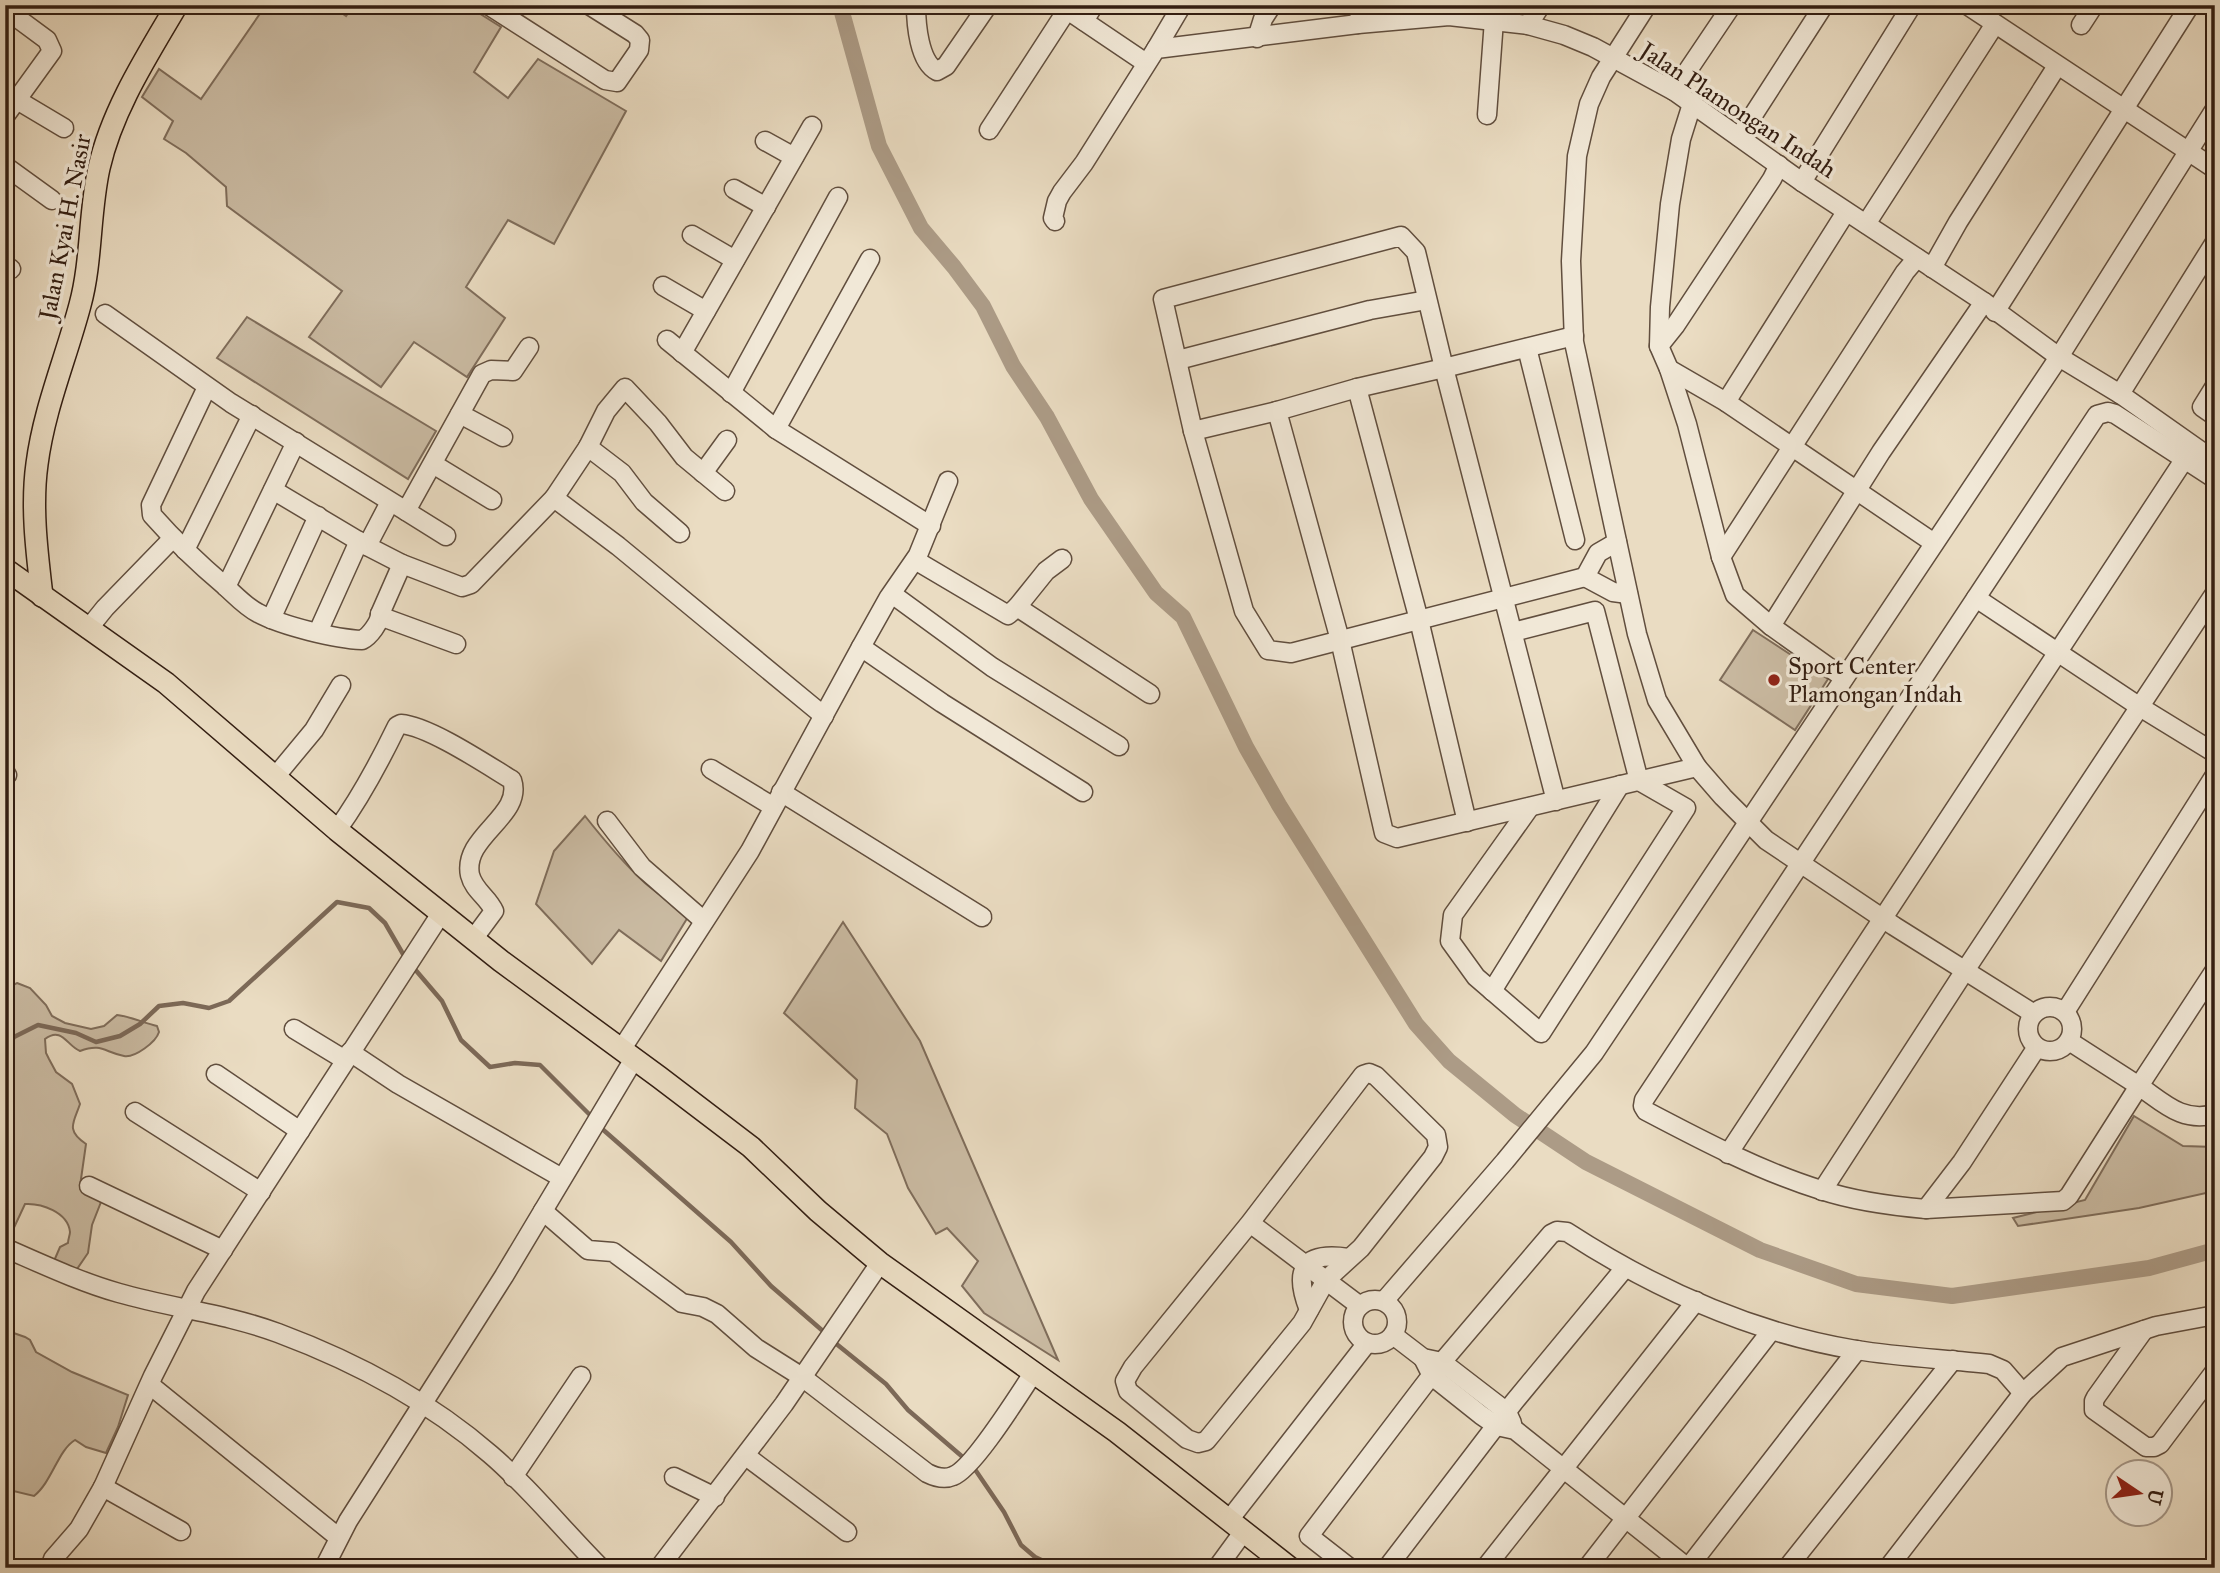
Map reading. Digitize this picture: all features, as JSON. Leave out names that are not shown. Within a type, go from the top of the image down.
[{"type":"main road","name":"Jalan Kyai H. Nasir","points":[[42,596],[36,528],[37,464],[45,422],[81,303],[100,167],[129,90],[177,5]]},
{"type":"main road","points":[[5,569],[166,683],[337,830],[546,995],[751,1147],[818,1211],[880,1262],[1116,1432],[1290,1568]]},
{"type":"street","points":[[488,5],[605,80],[617,82],[639,50],[640,40],[635,34],[589,5]]},
{"type":"street","points":[[916,5],[922,47],[928,64],[937,71],[946,66],[988,5]]},
{"type":"street","points":[[1084,21],[1094,5]]},
{"type":"street","points":[[1055,221],[1053,214],[1056,201],[1084,163],[1182,5]]},
{"type":"street","points":[[1257,38],[1263,19],[1272,5]]},
{"type":"street","points":[[1359,24],[1362,5]]},
{"type":"street","points":[[1528,25],[1541,5]]},
{"type":"street","points":[[1647,5],[1601,77],[1589,104],[1577,156],[1571,261],[1574,335],[1637,634],[1657,700],[1697,767],[1766,840],[1964,972],[2034,1014]]},
{"type":"street","points":[[1674,91],[1732,5]]},
{"type":"street","points":[[1739,137],[1824,5]]},
{"type":"street","points":[[1802,182],[1912,5]]},
{"type":"street","points":[[1967,5],[1990,15],[2057,66],[2215,169]]},
{"type":"street","points":[[2081,25],[2094,5]]},
{"type":"street","points":[[1771,626],[1857,491],[1989,307],[2124,110],[2190,5]]},
{"type":"street","points":[[989,130],[1064,8],[1151,56]]},
{"type":"street","points":[[5,9],[47,40],[52,47],[51,54],[5,116]]},
{"type":"street","name":"Jalan Plamongan Indah","points":[[1151,56],[1451,11],[1528,25],[1564,35],[1674,91],[1802,182],[2059,357],[2120,394],[2215,461]]},
{"type":"street","points":[[1867,224],[1990,15]]},
{"type":"street","points":[[1487,116],[1494,20]]},
{"type":"street","points":[[1721,557],[1790,446],[1905,272],[1924,263],[1958,222],[2057,66]]},
{"type":"street","points":[[17,100],[65,128]]},
{"type":"street","points":[[1692,104],[1681,139],[1670,204],[1659,346],[1687,424],[1721,557],[1735,595],[1771,626],[1844,678]]},
{"type":"street","points":[[1384,1301],[1506,1161],[1594,1053],[2059,357],[2215,109]]},
{"type":"street","points":[[682,353],[812,126]]},
{"type":"street","points":[[765,141],[794,158]]},
{"type":"street","points":[[1659,346],[1779,165]]},
{"type":"street","points":[[5,166],[52,200]]},
{"type":"street","points":[[734,189],[766,207]]},
{"type":"street","points":[[731,393],[838,197]]},
{"type":"street","points":[[1726,402],[1846,212]]},
{"type":"street","points":[[692,235],[735,260]]},
{"type":"street","points":[[1556,801],[1505,598],[1444,368],[1416,252],[1401,236],[1163,299],[1193,431],[1244,611],[1268,650],[1291,653],[1505,598],[1584,577],[1613,592],[1628,594]]},
{"type":"street","points":[[2120,394],[2215,242]]},
{"type":"street","points":[[776,429],[870,259]]},
{"type":"street","points":[[663,286],[706,311]]},
{"type":"street","points":[[1178,360],[1370,310],[1427,300]]},
{"type":"street","points":[[105,314],[207,387],[446,536]]},
{"type":"street","points":[[1193,431],[1574,335]]},
{"type":"street","points":[[667,340],[776,429],[932,526]]},
{"type":"street","points":[[406,511],[485,371],[513,371],[529,347]]},
{"type":"street","points":[[1527,348],[1575,540]]},
{"type":"street","points":[[1669,369],[1726,402],[1934,544]]},
{"type":"street","points":[[2215,386],[2202,407],[2215,416]]},
{"type":"street","points":[[207,387],[152,500],[152,515],[246,606],[271,618],[318,632],[362,639],[368,636],[380,619],[402,564]]},
{"type":"street","points":[[273,490],[402,564],[455,586],[468,586],[554,498],[588,447],[606,411],[625,388],[658,423],[684,457],[725,491]]},
{"type":"street","points":[[1357,388],[1419,620],[1467,822]]},
{"type":"street","points":[[1278,411],[1340,640],[1384,833],[1397,838],[1697,767]]},
{"type":"street","points":[[2215,479],[2115,414],[2105,412],[2097,415],[1643,1103],[1646,1111],[1728,1154],[1822,1191],[1926,1209],[2063,1201],[2069,1196],[2215,970]]},
{"type":"street","points":[[460,414],[503,437]]},
{"type":"street","points":[[88,629],[105,608],[179,544],[252,415]]},
{"type":"street","points":[[703,473],[727,440]]},
{"type":"street","points":[[226,587],[296,442]]},
{"type":"street","points":[[588,447],[622,473],[644,502],[680,533]]},
{"type":"street","points":[[1728,1154],[2185,460]]},
{"type":"street","points":[[433,464],[492,500]]},
{"type":"street","points":[[324,1568],[338,1537],[543,1211],[704,921],[750,851],[861,647],[915,559],[932,526],[948,481]]},
{"type":"street","points":[[554,498],[618,546],[824,716]]},
{"type":"street","points":[[318,632],[363,543],[390,502]]},
{"type":"street","points":[[271,618],[318,516]]},
{"type":"street","points":[[1584,577],[1598,553],[1617,542]]},
{"type":"street","points":[[915,559],[1008,615],[1046,571],[1062,559]]},
{"type":"street","points":[[1822,1191],[2215,593]]},
{"type":"street","points":[[892,594],[992,667],[1119,746]]},
{"type":"street","points":[[1976,598],[2140,707],[2215,753]]},
{"type":"street","points":[[1017,607],[1150,694]]},
{"type":"street","points":[[1513,632],[1595,611],[1639,781],[1686,808],[1541,1033],[1476,978],[1450,942],[1453,915],[1530,807]]},
{"type":"street","points":[[380,614],[457,644]]},
{"type":"street","points":[[861,647],[942,703],[1083,792]]},
{"type":"street","points":[[275,777],[314,730],[341,685]]},
{"type":"street","points":[[337,830],[356,803],[399,724],[418,728],[512,780],[514,787],[506,810],[482,838],[470,859],[475,889],[494,911],[474,938]]},
{"type":"street","points":[[711,769],[777,799],[982,917]]},
{"type":"street","points":[[2065,1012],[2215,777]]},
{"type":"street","points":[[1492,991],[1620,785]]},
{"type":"street","points":[[607,821],[642,867],[704,921]]},
{"type":"street","points":[[50,1568],[53,1559],[79,1530],[103,1488],[186,1309],[442,912]]},
{"type":"street","points":[[2049,1006],[2065,1012],[2072,1026],[2069,1041],[2054,1051],[2037,1047],[2028,1031],[2034,1014],[2049,1006]]},
{"type":"street","points":[[295,1029],[398,1084],[562,1178]]},
{"type":"street","points":[[2069,1041],[2182,1114],[2194,1118],[2215,1114]]},
{"type":"street","points":[[1926,1209],[1962,1162],[2037,1047]]},
{"type":"street","points":[[1373,1073],[1436,1135],[1438,1147],[1433,1157],[1361,1248],[1326,1280],[1301,1323],[1211,1435],[1201,1443],[1196,1443],[1126,1388],[1125,1381],[1133,1367],[1250,1223],[1360,1078],[1366,1074],[1373,1073]]},
{"type":"street","points":[[216,1074],[300,1131]]},
{"type":"street","points":[[135,1112],[261,1192]]},
{"type":"street","points":[[89,1186],[223,1250]]},
{"type":"street","points":[[543,1211],[588,1250],[613,1252],[682,1303],[709,1309],[757,1348],[802,1377],[927,1473],[936,1477],[951,1477],[974,1458],[1034,1372]]},
{"type":"street","points":[[1250,1223],[1360,1306]]},
{"type":"street","points":[[1350,1568],[1309,1536],[1437,1369],[1554,1232],[1567,1232],[1624,1269],[1771,1331],[1857,1350],[1997,1367],[2003,1370],[2023,1393]]},
{"type":"street","points":[[5,1248],[107,1290],[246,1322],[279,1333],[378,1378],[423,1404],[470,1437],[513,1477],[601,1568]]},
{"type":"street","points":[[1309,1310],[1300,1287],[1301,1276],[1307,1266],[1329,1256],[1348,1258]]},
{"type":"street","points":[[659,1568],[746,1456],[880,1262]]},
{"type":"street","points":[[1387,1568],[1502,1419],[1624,1269]]},
{"type":"street","points":[[1371,1300],[1384,1301],[1397,1316],[1393,1335],[1381,1343],[1367,1343],[1356,1333],[1353,1326],[1355,1312],[1360,1306],[1371,1300]]},
{"type":"street","points":[[1485,1568],[1696,1301]]},
{"type":"street","points":[[1888,1568],[2023,1393],[2062,1357],[2144,1330],[2215,1315]]},
{"type":"street","points":[[2144,1330],[2096,1396],[2093,1407],[2146,1447],[2160,1444],[2215,1371]]},
{"type":"street","points":[[1587,1568],[1771,1331]]},
{"type":"street","points":[[1393,1335],[1688,1568],[1857,1350]]},
{"type":"street","points":[[1217,1568],[1236,1525],[1367,1343]]},
{"type":"street","points":[[1787,1568],[1953,1360]]},
{"type":"street","points":[[513,1477],[581,1376]]},
{"type":"street","points":[[150,1385],[338,1537]]},
{"type":"street","points":[[746,1456],[847,1532]]},
{"type":"street","points":[[674,1477],[715,1497]]},
{"type":"street","points":[[103,1488],[181,1531]]},
{"type":"shaded area","points":[[266,5],[304,5],[312,12],[326,5],[346,16],[354,5],[466,5],[501,27],[474,72],[508,98],[538,59],[626,111],[554,244],[508,220],[466,287],[505,318],[467,377],[414,342],[381,387],[309,337],[342,291],[227,206],[226,187],[186,153],[164,139],[173,121],[142,97],[159,69],[201,99]]},
{"type":"shaded area","points":[[247,317],[436,431],[408,479],[217,358]]},
{"type":"shaded area","name":"Sport Center Plamongan Indah","points":[[1753,630],[1828,679],[1795,730],[1720,680]]},
{"type":"shaded area","points":[[585,816],[637,875],[688,917],[661,961],[619,930],[592,964],[536,904],[554,851]]},
{"type":"shaded area","points":[[843,922],[920,1041],[1058,1360],[984,1313],[962,1286],[978,1261],[947,1228],[936,1234],[908,1188],[887,1134],[855,1108],[857,1080],[784,1013]]},
{"type":"shaded area","points":[[17,983],[30,988],[52,1016],[65,1023],[91,1029],[104,1026],[117,1015],[157,1026],[159,1032],[145,1049],[129,1056],[98,1048],[80,1051],[56,1035],[45,1039],[46,1053],[56,1072],[72,1084],[80,1104],[73,1130],[86,1144],[80,1186],[84,1192],[101,1202],[92,1225],[88,1253],[77,1269],[54,1261],[60,1247],[68,1243],[70,1232],[64,1219],[46,1207],[25,1204],[12,1232],[5,1239],[5,1035],[11,1011],[6,999],[11,986]]},
{"type":"shaded area","points":[[2134,1116],[2183,1146],[2215,1147],[2215,1191],[2139,1208],[2018,1226],[2013,1218],[2085,1200]]},
{"type":"shaded area","points":[[5,1330],[30,1340],[36,1352],[72,1372],[128,1395],[106,1453],[86,1447],[75,1440],[64,1451],[46,1483],[34,1496],[5,1489]]},
{"type":"waterway","points":[[840,5],[879,146],[921,228],[983,306],[1013,366],[1047,417],[1091,499],[1156,593],[1183,617],[1246,747],[1279,805],[1416,1024],[1449,1061],[1515,1115],[1586,1162],[1760,1250],[1856,1284],[1952,1296],[2149,1268],[2215,1250]]},
{"type":"waterway","points":[[5,1053],[14,1037],[38,1025],[76,1033],[96,1042],[120,1036],[140,1024],[159,1006],[183,1003],[209,1008],[229,1001],[337,902],[369,908],[385,923],[403,954]]},
{"type":"waterway","points":[[413,967],[442,1001],[461,1040],[490,1067],[515,1063],[540,1065],[592,1117]]},
{"type":"waterway","points":[[5,1065],[5,1088]]},
{"type":"waterway","points":[[600,1127],[731,1242],[771,1286],[824,1332]]},
{"type":"waterway","points":[[834,1342],[886,1384],[908,1410],[965,1459]]},
{"type":"waterway","points":[[972,1465],[1004,1512],[1021,1545],[1035,1557],[1052,1565],[1083,1568]]},
{"type":"place","name":"Sport Center Plamongan Indah","points":[[1774,680]]}]
